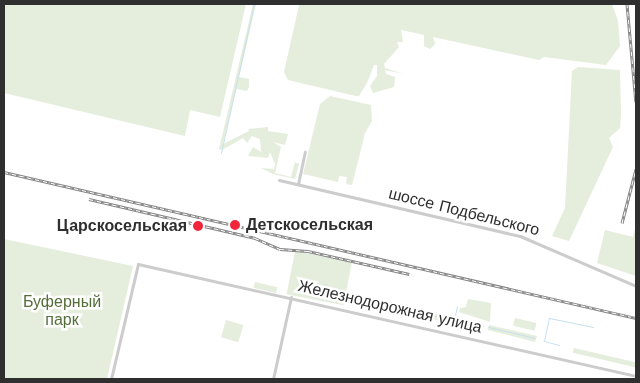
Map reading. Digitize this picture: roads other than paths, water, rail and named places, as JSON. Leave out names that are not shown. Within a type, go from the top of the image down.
[{"type":"street","points":[[298,184],[305,152]]},
{"type":"street","name":"шоссе Подбельского","points":[[279,180],[520,236],[636,286]]},
{"type":"street","name":"Железнодорожная улица","points":[[112,379],[138,264],[292,297],[636,376]]},
{"type":"street","points":[[273,379],[292,297]]},
{"type":"waterway","points":[[221,153],[254,4]]},
{"type":"waterway","points":[[305,280],[318,283]]},
{"type":"waterway","points":[[324,284],[329,288]]},
{"type":"waterway","points":[[304,285],[327,291]]},
{"type":"waterway","points":[[454,320],[457,306]]},
{"type":"waterway","points":[[393,307],[483,326]]},
{"type":"waterway","points":[[559,345],[544,341],[549,318],[593,327]]},
{"type":"waterway","points":[[488,327],[535,338]]},
{"type":"railway","points":[[627,4],[636,102]]},
{"type":"railway","points":[[622,223],[636,169]]},
{"type":"railway","points":[[4,172],[636,318]]},
{"type":"railway","points":[[89,199],[255,238],[280,249],[308,251],[409,274]]},
{"type":"place","name":"Детскосельская","points":[[235,225]]},
{"type":"place","name":"Царскосельская","points":[[198,226]]},
{"type":"park label","name":"Буферный парк","points":[[62,311]]}]
